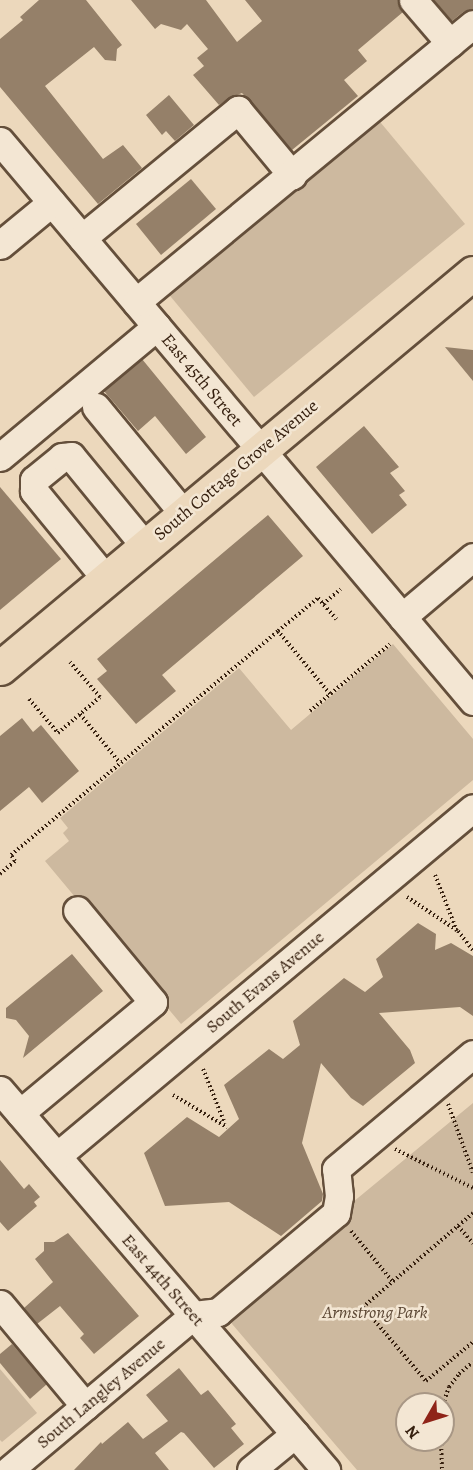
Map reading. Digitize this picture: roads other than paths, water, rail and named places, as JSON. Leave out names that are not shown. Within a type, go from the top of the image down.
[{"type":"main road","name":"South Cottage Grove Avenue","points":[[0,668],[473,273]]},
{"type":"street","points":[[413,0],[450,44]]},
{"type":"street","points":[[136,302],[473,24]]},
{"type":"street","points":[[82,238],[238,110],[292,175]]},
{"type":"street","name":"East 45th Street","points":[[0,141],[473,701]]},
{"type":"street","points":[[0,245],[52,202]]},
{"type":"street","points":[[0,457],[157,326]]},
{"type":"street","points":[[96,407],[184,514]]},
{"type":"street","points":[[106,579],[34,491],[34,480],[62,457],[71,456],[145,546]]},
{"type":"street","points":[[402,617],[473,557]]},
{"type":"street","name":"South Evans Avenue","points":[[57,1156],[473,808]]},
{"type":"street","points":[[20,1113],[153,1002],[77,910]]},
{"type":"street","points":[[194,1315],[218,1312],[336,1213],[339,1196],[336,1169],[473,1054]]},
{"type":"street","name":"East 44th Street","points":[[0,1090],[326,1470]]},
{"type":"street","points":[[0,1304],[85,1406]]},
{"type":"street","name":"South Langley Avenue","points":[[9,1470],[194,1315]]},
{"type":"street","points":[[251,1470],[295,1434]]},
{"type":"park label","name":"Armstrong Park","points":[[375,1312]]}]
